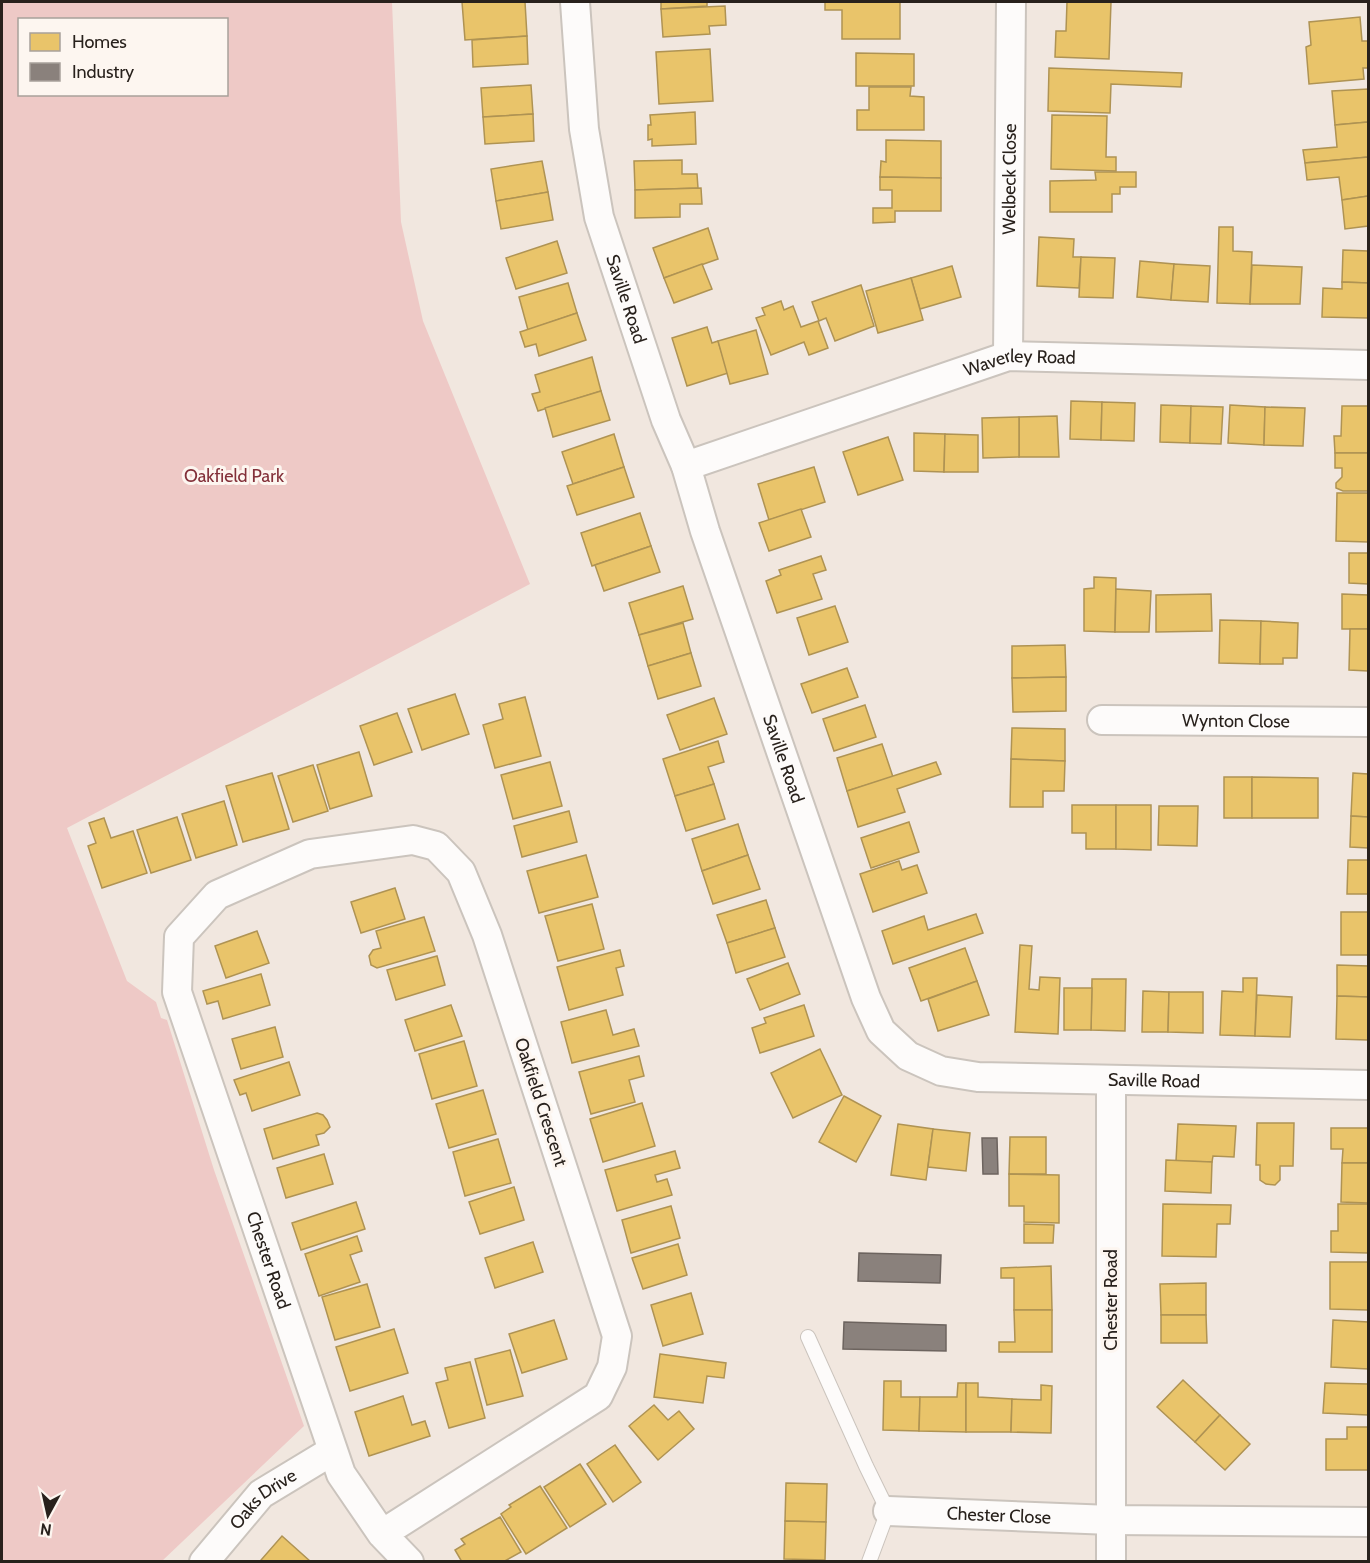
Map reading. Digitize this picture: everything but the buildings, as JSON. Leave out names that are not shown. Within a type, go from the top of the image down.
[{"type":"street","name":"Saville Road","points":[[575,2],[584,129],[599,217],[666,420],[686,466],[708,543],[866,998],[881,1031],[908,1056],[942,1071],[978,1077],[1368,1085]]},
{"type":"street","name":"Welbeck Close","points":[[1008,356],[1011,2]]},
{"type":"street","name":"Waverley Road","points":[[686,466],[1008,356],[1368,365]]},
{"type":"street","name":"Wynton Close","points":[[1102,720],[1368,722]]},
{"type":"street","name":"Oakfield Crescent","points":[[179,937],[217,895],[310,854],[413,840],[436,846],[461,872],[487,935],[618,1336],[612,1367],[598,1396],[381,1534]]},
{"type":"street","name":"Chester Road","points":[[179,937],[177,992],[332,1451],[341,1474],[381,1534],[409,1562]]},
{"type":"street","name":"Chester Road","points":[[1111,1081],[1111,1562]]},
{"type":"street","name":"Oaks Drive","points":[[204,1562],[261,1494],[332,1451]]},
{"type":"street","name":"Chester Close","points":[[888,1511],[1111,1520]]},
{"type":"street","points":[[1111,1520],[1368,1522]]},
{"type":"lane","points":[[808,1337],[888,1511],[869,1562]]},
{"type":"green space","name":"Oakfield Park","points":[[2,2],[392,2],[401,222],[423,321],[530,584],[67,828],[127,981],[156,1002],[161,1018],[167,1020],[214,1170],[304,1426],[162,1561],[2,1561]]}]
